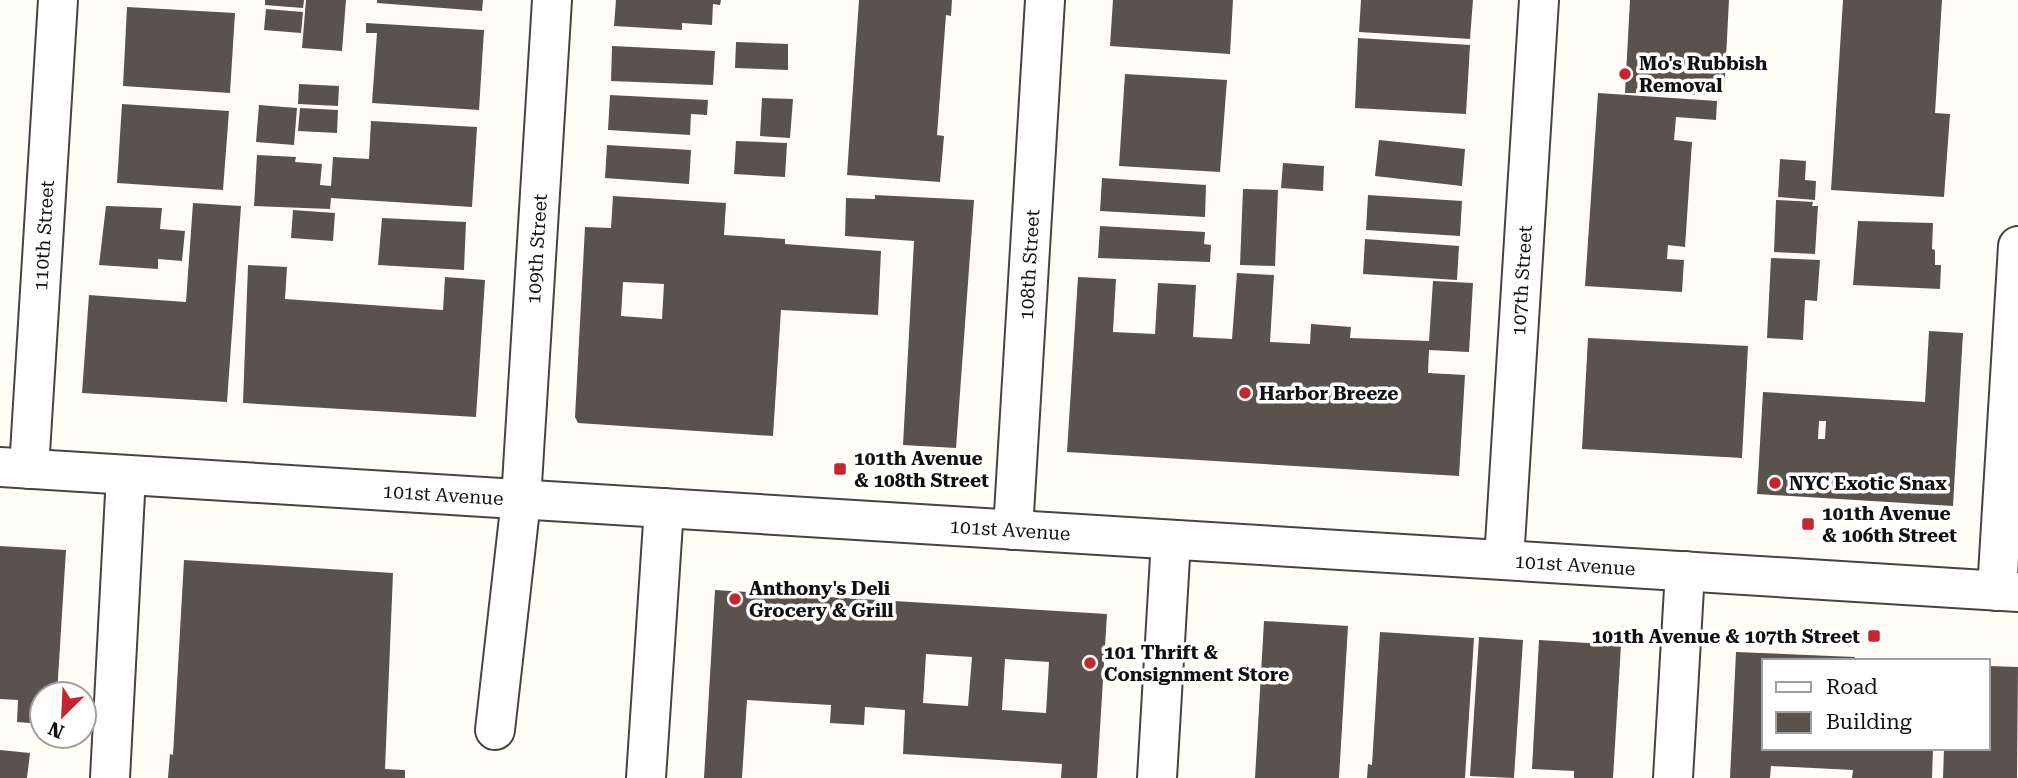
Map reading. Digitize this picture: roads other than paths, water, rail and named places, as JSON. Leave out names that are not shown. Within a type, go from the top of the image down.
[{"type":"street","name":"110th Street","points":[[15,468],[58,0]]},
{"type":"street","name":"109th Street","points":[[495,730],[521,500],[552,0]]},
{"type":"street","name":"108th Street","points":[[1013,530],[1045,0]]},
{"type":"street","name":"107th Street","points":[[1504,560],[1539,0]]},
{"type":"street","points":[[2008,592],[2018,247]]},
{"type":"street","name":"101st Avenue","points":[[15,468],[2008,592]]},
{"type":"street","points":[[110,778],[126,475]]},
{"type":"street","points":[[646,778],[664,508]]},
{"type":"street","points":[[1157,778],[1171,540]]},
{"type":"street","points":[[1673,778],[1685,571]]},
{"type":"place","name":"Mo's Rubbish Removal","points":[[1625,74]]},
{"type":"place","name":"Harbor Breeze","points":[[1245,393]]},
{"type":"place","name":"101th Avenue & 108th Street","points":[[840,469]]},
{"type":"place","name":"NYC Exotic Snax","points":[[1775,483]]},
{"type":"place","name":"101th Avenue & 106th Street","points":[[1808,524]]},
{"type":"place","name":"Anthony's Deli Grocery & Grill","points":[[735,599]]},
{"type":"place","name":"101th Avenue & 107th Street","points":[[1874,636]]},
{"type":"place","name":"101 Thrift & Consignment Store","points":[[1090,663]]}]
